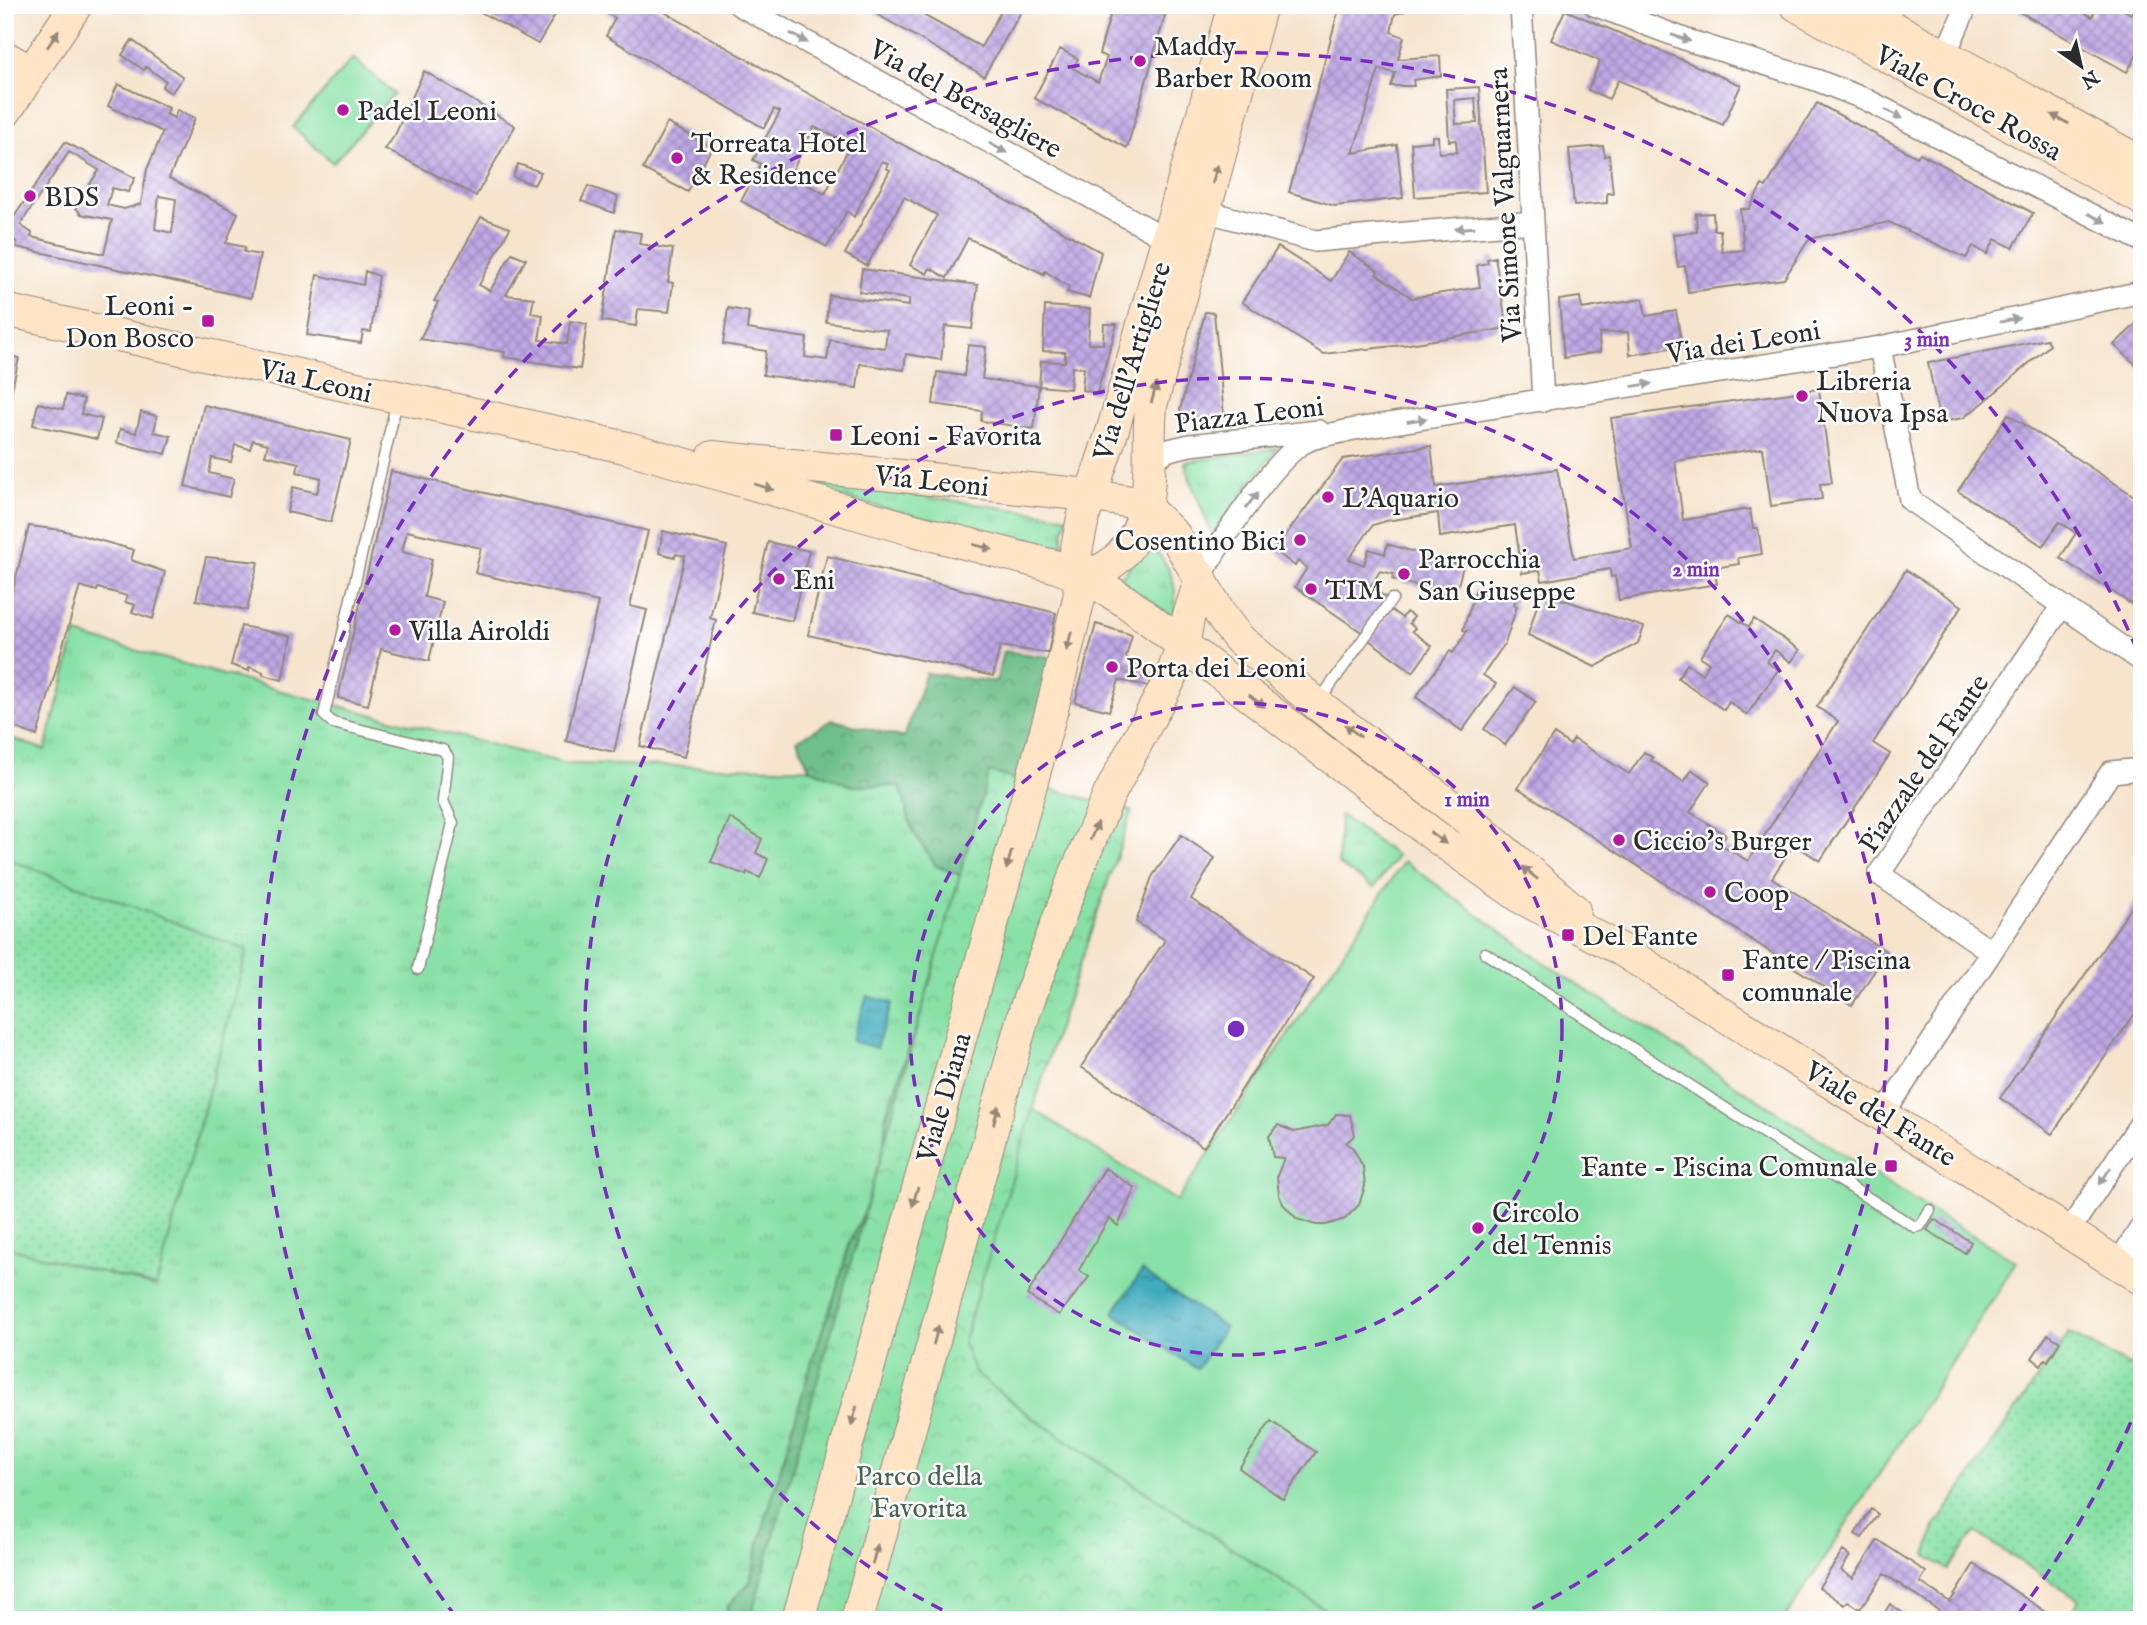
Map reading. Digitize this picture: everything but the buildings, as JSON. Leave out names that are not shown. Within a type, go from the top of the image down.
[{"type":"street","points":[[5,112],[18,64],[75,5]]},
{"type":"street","name":"Via del Bersagliere","points":[[739,5],[1167,239]]},
{"type":"street","name":"Via dell'Artigliere","points":[[1150,461],[1138,505],[1135,537],[1119,556],[1098,572],[1078,574],[1078,537],[1089,495],[1113,429],[1234,5]]},
{"type":"street","name":"Via dell'Artigliere","points":[[1175,536],[1158,492],[1150,461],[1148,434],[1151,406],[1261,5]]},
{"type":"street","name":"Via Simone Valguarnera","points":[[1521,5],[1544,401]]},
{"type":"street","points":[[1594,5],[1687,40],[1816,80],[1865,99],[2142,241]]},
{"type":"street","name":"Viale Croce Rossa","points":[[1796,5],[2142,198]]},
{"type":"street","name":"Viale Croce Rossa","points":[[1852,5],[2142,163]]},
{"type":"street","points":[[1944,57],[1967,5]]},
{"type":"street","points":[[2109,145],[2142,140]]},
{"type":"street","points":[[1205,211],[1315,241],[1533,222]]},
{"type":"street","name":"Via dei Leoni","points":[[1349,430],[1880,348],[2142,292]]},
{"type":"street","name":"Via Leoni","points":[[5,310],[628,448],[1078,574],[1125,601],[1183,645]]},
{"type":"street","points":[[1880,348],[1910,500],[2142,662]]},
{"type":"street","points":[[1046,491],[1074,480],[1087,470],[1100,454],[1113,429]]},
{"type":"street","name":"Piazza Leoni","points":[[1150,461],[1169,450],[1190,445],[1305,431],[1349,430]]},
{"type":"street","name":"Piazza Leoni","points":[[1201,578],[1222,540],[1286,455],[1307,441],[1349,430]]},
{"type":"street","name":"Via Leoni","points":[[628,448],[1089,495],[1138,505]]},
{"type":"street","points":[[1078,537],[1101,512],[1120,503],[1138,505],[1175,536],[1201,578]]},
{"type":"street","name":"Viale Diana","points":[[798,1620],[1052,709],[1080,594],[1078,574]]},
{"type":"street","name":"Viale Diana","points":[[857,1620],[1025,1010],[1109,795],[1172,675],[1201,578]]},
{"type":"street","name":"Viale del Fante","points":[[1201,578],[1224,620],[1239,639],[1317,704],[1466,818],[1620,949]]},
{"type":"street","name":"Piazzale del Fante","points":[[1990,951],[1879,874],[2062,606]]},
{"type":"street","name":"Viale del Fante","points":[[1183,645],[1439,839],[1512,890],[1620,949],[2130,1271]]},
{"type":"street","points":[[1883,1115],[2111,772],[2142,769]]},
{"type":"street","points":[[2069,1231],[2142,1121]]},
{"type":"street","points":[[2130,1271],[2142,1226]]},
{"type":"lane","points":[[397,398],[324,715],[333,723],[443,750],[448,757],[443,801],[453,823],[418,969]]},
{"type":"lane","points":[[1317,704],[1392,599]]},
{"type":"lane","points":[[1485,953],[1776,1141],[1915,1227],[1920,1226],[1930,1210]]},
{"type":"green space","name":"Padel Leoni","points":[[353,58],[394,94],[333,163],[293,127]]},
{"type":"green space","points":[[1277,448],[1212,534],[1185,462]]},
{"type":"green space","points":[[800,479],[1069,517],[1064,529],[1061,552],[799,487]]},
{"type":"green space","points":[[1147,540],[1162,558],[1171,576],[1175,595],[1174,619],[1119,578]]},
{"type":"green space","points":[[76,634],[300,696],[567,764],[989,772],[750,1620],[5,1620],[5,1247],[156,1286],[247,951],[5,858],[5,736],[45,750]]},
{"type":"green space","points":[[1003,651],[1058,658],[784,1620],[728,1620],[727,1607],[750,1582],[815,1351],[838,1286],[849,1244],[865,1211],[884,1146],[886,1115],[923,1007],[960,875],[936,866],[912,830],[900,786],[852,786],[809,768],[797,740],[833,720],[904,738],[926,673],[996,682]]},
{"type":"green space","name":"Parco della Favorita","points":[[989,772],[1132,811],[1054,1040],[964,1343],[975,1373],[1031,1417],[1341,1620],[750,1620]]},
{"type":"green space","points":[[1340,815],[1397,856],[1374,888],[1338,864]]},
{"type":"green space","points":[[5,858],[247,950],[156,1286],[5,1247]]},
{"type":"green space","name":"Circolo del Tennis","points":[[1404,861],[1543,962],[1930,1210],[2016,1261],[1784,1620],[1341,1620],[1032,1417],[975,1373],[963,1343],[1033,1109],[1177,1201]]},
{"type":"green space","points":[[2069,1333],[2129,1366],[2142,1349],[2142,1620],[2066,1620],[2079,1600],[1975,1532],[1948,1570],[1926,1555],[1936,1525]]},
{"type":"water","points":[[867,996],[892,1003],[876,1048],[852,1041]]},
{"type":"water","points":[[1142,1271],[1225,1327],[1197,1369],[1113,1313]]},
{"type":"place","name":"Maddy Barber Room","points":[[1140,61]]},
{"type":"place","name":"Padel Leoni","points":[[343,110]]},
{"type":"place","name":"Torreata Hotel & Residence","points":[[677,158]]},
{"type":"place","name":"BDS","points":[[30,196]]},
{"type":"place","name":"Leoni - Don Bosco","points":[[208,321]]},
{"type":"place","name":"Libreria Nuova Ipsa","points":[[1802,396]]},
{"type":"place","name":"Leoni - Favorita","points":[[836,435]]},
{"type":"place","name":"L’Aquario","points":[[1328,497]]},
{"type":"place","name":"Cosentino Bici","points":[[1300,540]]},
{"type":"place","name":"Parrocchia San Giuseppe","points":[[1404,574]]},
{"type":"place","name":"Eni","points":[[779,579]]},
{"type":"place","name":"TIM","points":[[1311,589]]},
{"type":"place","name":"Villa Airoldi","points":[[395,630]]},
{"type":"place","name":"Porta dei Leoni","points":[[1112,667]]},
{"type":"place","name":"Ciccio's Burger","points":[[1619,840]]},
{"type":"place","name":"Coop","points":[[1710,892]]},
{"type":"place","name":"Del Fante","points":[[1568,935]]},
{"type":"place","name":"Fante / Piscina comunale","points":[[1728,975]]},
{"type":"place","name":"Fante - Piscina Comunale","points":[[1891,1166]]},
{"type":"place","name":"Circolo del Tennis","points":[[1478,1228]]}]
